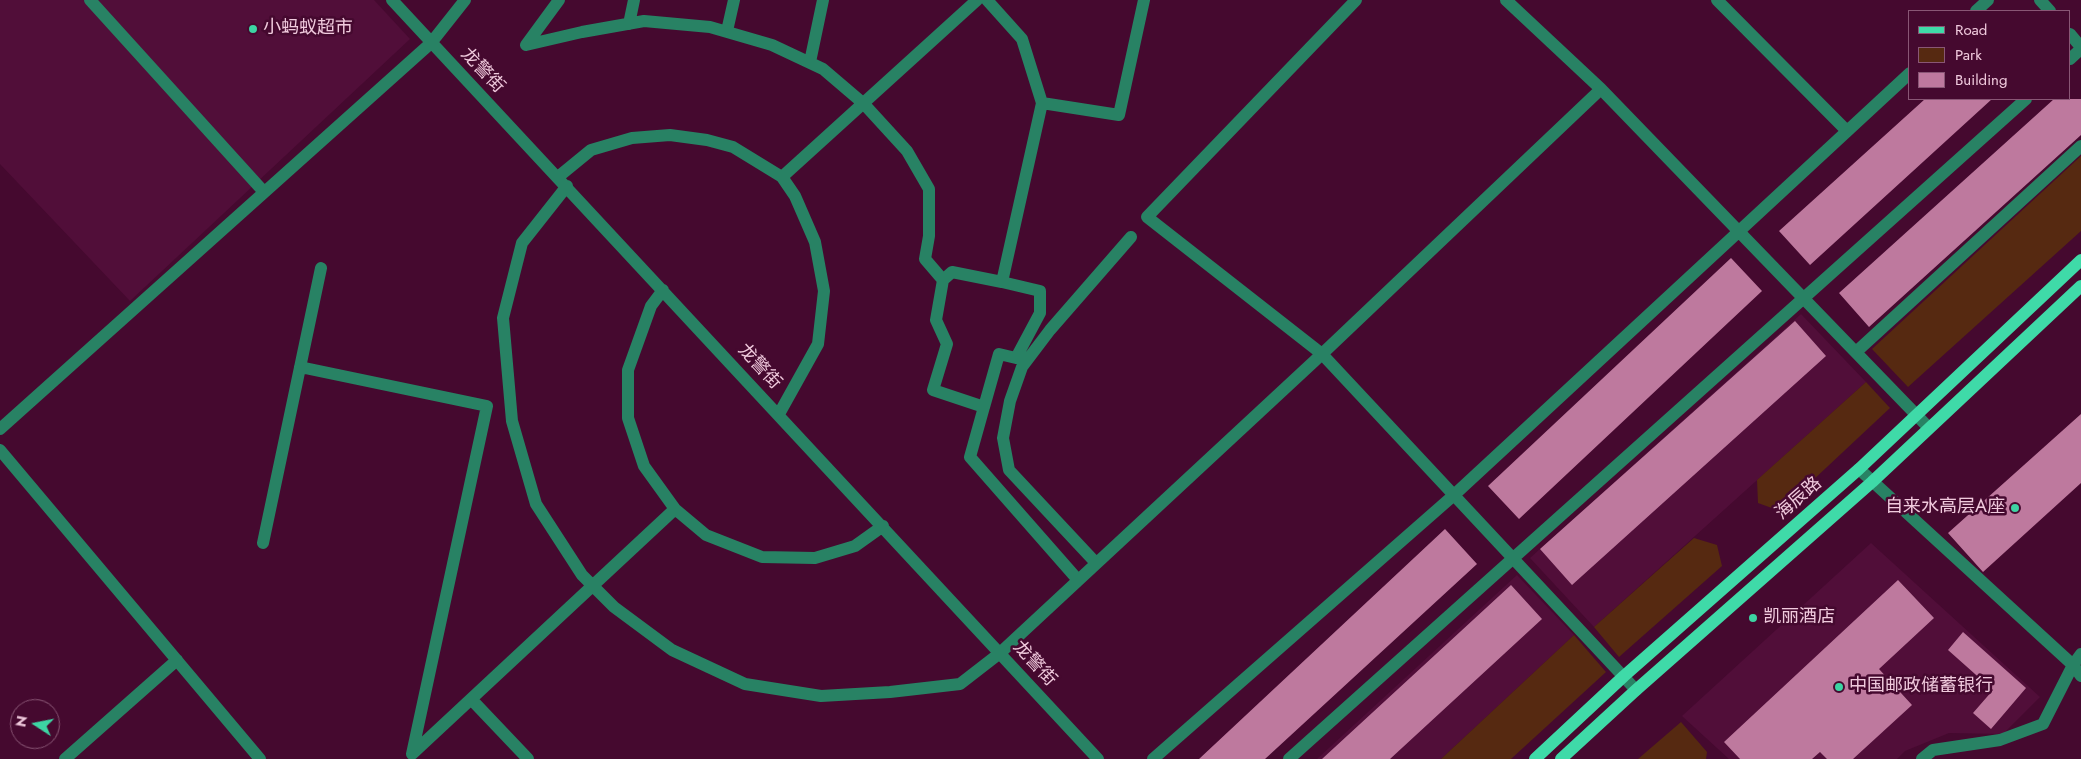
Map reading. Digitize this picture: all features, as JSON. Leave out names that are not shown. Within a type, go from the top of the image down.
[{"type":"main road","name":"海辰路","points":[[1535,759],[1624,676],[1859,469],[2081,260]]},
{"type":"main road","name":"海辰路","points":[[1561,759],[1636,690],[1872,482],[2081,286]]},
{"type":"street","points":[[90,0],[264,192]]},
{"type":"street","name":"龙警街","points":[[392,0],[1098,759]]},
{"type":"street","points":[[0,429],[431,43],[464,0]]},
{"type":"street","points":[[559,0],[526,45],[582,32],[644,21],[710,26],[772,45],[823,68],[864,104],[907,151],[928,189],[928,236],[925,259],[943,280]]},
{"type":"street","points":[[629,24],[634,0]]},
{"type":"street","points":[[727,32],[734,0]]},
{"type":"street","points":[[810,62],[823,0]]},
{"type":"street","points":[[782,177],[977,0]]},
{"type":"street","points":[[987,0],[1022,39],[1042,102],[1002,282]]},
{"type":"street","points":[[1042,102],[1119,115],[1144,0]]},
{"type":"street","points":[[1356,0],[1146,217],[1322,354],[1636,690]]},
{"type":"street","points":[[1506,0],[1600,89],[1929,428]]},
{"type":"street","points":[[1717,0],[1847,131]]},
{"type":"street","points":[[1977,10],[1988,0]]},
{"type":"street","points":[[2040,0],[2049,10]]},
{"type":"street","points":[[2071,35],[2081,48],[2071,58]]},
{"type":"street","points":[[1153,759],[1454,495],[1908,75]]},
{"type":"street","points":[[779,414],[818,344],[824,291],[815,242],[795,196],[782,177],[733,147],[708,140],[670,135],[632,138],[591,150],[563,182],[522,243],[503,318],[512,421],[536,504],[582,575],[614,607],[672,650],[745,684],[821,696],[890,692],[960,684],[1000,653],[1322,354],[1600,89]]},
{"type":"street","points":[[1289,759],[2025,100]]},
{"type":"street","points":[[1856,352],[2081,146]]},
{"type":"street","points":[[1096,563],[1009,470],[1003,438],[1010,401],[1022,367],[1050,330],[1130,237]]},
{"type":"street","points":[[263,543],[321,268]]},
{"type":"street","points":[[984,407],[933,390],[947,344],[936,320],[943,280],[952,272],[1040,291],[1040,313],[1016,358],[999,354],[970,457],[1078,580]]},
{"type":"street","points":[[663,290],[651,306],[628,370],[628,418],[644,466],[675,509],[706,535],[762,557],[815,558],[855,546],[883,526]]},
{"type":"street","points":[[300,367],[487,406],[510,402]]},
{"type":"street","points":[[409,756],[487,406]]},
{"type":"street","points":[[0,450],[260,759]]},
{"type":"street","points":[[1859,469],[2073,665],[2081,676]]},
{"type":"street","points":[[409,756],[675,509]]},
{"type":"street","points":[[1922,759],[1933,750],[2000,740],[2043,724],[2073,665],[2081,654]]},
{"type":"street","points":[[65,759],[177,660]]},
{"type":"street","points":[[471,699],[528,759]]},
{"type":"shaded area","points":[[0,0],[374,0],[410,39],[130,301],[0,164]]},
{"type":"shaded area","points":[[1801,314],[1866,382],[1594,627],[1530,558]]},
{"type":"shaded area","points":[[1871,543],[2040,697],[2003,734],[1949,733],[1905,751],[1897,759],[1729,759],[1682,716]]},
{"type":"shaded area","points":[[1517,575],[1574,635],[1441,759],[1317,759]]},
{"type":"green space","points":[[2081,156],[2081,231],[1908,387],[1872,349]]},
{"type":"green space","points":[[1866,382],[1890,408],[1780,511],[1758,503],[1757,480]]},
{"type":"green space","points":[[1694,538],[1717,545],[1722,566],[1619,657],[1594,627]]},
{"type":"green space","points":[[1574,635],[1606,672],[1511,759],[1441,759]]},
{"type":"green space","points":[[1681,722],[1707,752],[1706,759],[1638,759]]},
{"type":"building","points":[[2081,99],[2081,135],[1869,327],[1839,293],[2053,100]]},
{"type":"building","points":[[1924,100],[1991,100],[1810,265],[1779,231]]},
{"type":"building","points":[[1731,258],[1762,291],[1519,519],[1488,486]]},
{"type":"building","points":[[1795,321],[1826,356],[1572,585],[1540,549]]},
{"type":"building","name":"自来水高层A座","points":[[2081,414],[2081,483],[1983,572],[1948,533]]},
{"type":"building","points":[[1445,529],[1477,564],[1265,759],[1199,759]]},
{"type":"building","name":"中国邮政储蓄银行","points":[[1898,580],[1934,618],[1879,669],[1912,705],[1853,759],[1827,759],[1820,752],[1812,759],[1740,759],[1724,742]]},
{"type":"building","points":[[1511,585],[1542,619],[1390,759],[1322,759]]},
{"type":"building","points":[[1963,632],[2026,688],[1991,729],[1973,713],[1993,690],[1948,650]]},
{"type":"place","name":"小蚂蚁超市","points":[[253,29]]},
{"type":"place","name":"自来水高层A座","points":[[2015,508]]},
{"type":"place","name":"凯丽酒店","points":[[1753,618]]},
{"type":"place","name":"中国邮政储蓄银行","points":[[1839,687]]}]
